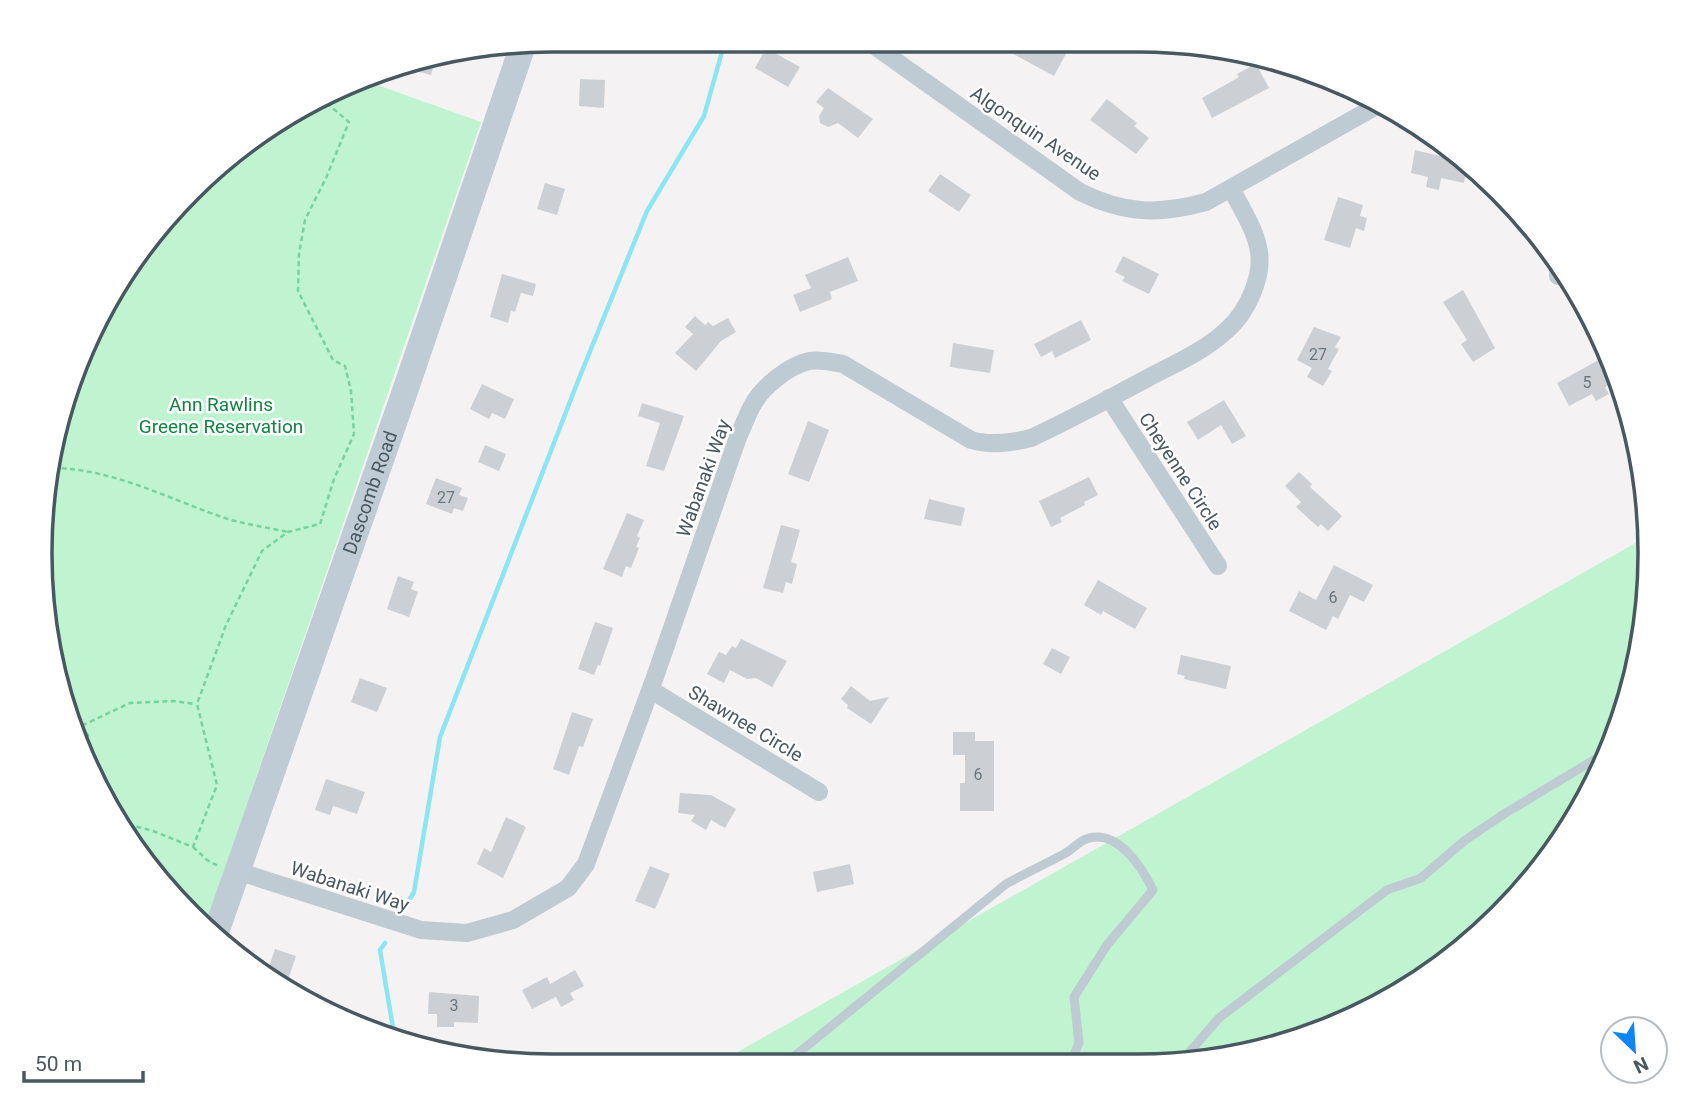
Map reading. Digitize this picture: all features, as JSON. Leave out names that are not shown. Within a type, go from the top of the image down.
[{"type":"main road","name":"Dascomb Road","points":[[218,925],[520,54]]},
{"type":"street","name":"Algonquin Avenue","points":[[883,52],[1080,192],[1107,205],[1152,211],[1184,208],[1206,202],[1369,110]]},
{"type":"street","name":"Wabanaki Way","points":[[237,872],[421,930],[467,933],[513,920],[568,888],[586,864],[651,690],[738,437],[753,404],[769,385],[790,370],[808,362],[825,361],[843,365],[955,433],[984,444],[1011,443],[1031,438],[1202,349],[1229,329],[1242,313],[1258,274],[1259,253],[1255,236],[1231,188]]},
{"type":"street","name":"Cheyenne Circle","points":[[1109,398],[1218,566]]},
{"type":"street","name":"Shawnee Circle","points":[[651,690],[819,792]]},
{"type":"lane","points":[[1191,1050],[1219,1018],[1387,890],[1421,878],[1464,841],[1592,760]]},
{"type":"lane","points":[[797,1054],[1006,884],[1067,853],[1084,840],[1095,837],[1113,840],[1136,861],[1153,890],[1107,945],[1074,997],[1079,1043],[1074,1054]]},
{"type":"path","points":[[193,847],[216,785],[197,704],[226,625],[262,551],[288,532],[320,524],[334,479],[354,434],[351,391],[345,366],[333,360],[298,291],[299,254],[305,220],[349,122],[329,105]]},
{"type":"path","points":[[60,468],[75,469],[150,488],[222,517],[288,532]]},
{"type":"path","points":[[83,725],[130,704],[174,701],[197,704]]},
{"type":"path","points":[[134,826],[193,847],[207,860],[237,872]]},
{"type":"green space","name":"Ann Rawlins Greene Reservation","points":[[377,85],[481,122],[209,916],[156,858],[120,803],[104,774],[79,714],[62,651],[54,586],[54,520],[62,455],[79,392],[104,332],[156,248],[199,199],[248,156],[275,137],[332,104]]},
{"type":"green space","points":[[1637,542],[1633,618],[1620,683],[1599,745],[1570,803],[1534,858],[1491,907],[1442,950],[1387,986],[1358,1002],[1298,1027],[1235,1044],[1202,1049],[1137,1054],[734,1054]]},
{"type":"building","points":[[764,52],[773,52],[800,67],[788,87],[755,68]]},
{"type":"building","points":[[1010,52],[1067,52],[1054,76]]},
{"type":"building","points":[[1252,66],[1258,68],[1269,88],[1212,118],[1202,98],[1239,77],[1237,74]]},
{"type":"building","points":[[433,68],[431,75],[418,71]]},
{"type":"building","points":[[580,79],[605,80],[604,108],[579,106]]},
{"type":"building","points":[[828,88],[873,119],[858,138],[838,123],[828,127],[820,123],[819,116],[824,108],[816,102]]},
{"type":"building","points":[[1107,99],[1137,123],[1134,126],[1149,138],[1136,154],[1090,120]]},
{"type":"building","points":[[1415,150],[1443,157],[1465,176],[1464,183],[1441,178],[1439,190],[1426,187],[1428,177],[1411,173]]},
{"type":"building","points":[[940,174],[971,195],[959,212],[928,191]]},
{"type":"building","points":[[545,183],[565,189],[557,215],[537,209]]},
{"type":"building","points":[[1338,197],[1363,205],[1360,216],[1367,218],[1364,231],[1356,228],[1350,248],[1324,240]]},
{"type":"building","points":[[1123,256],[1159,274],[1149,294],[1122,281],[1125,277],[1115,272]]},
{"type":"building","points":[[848,257],[858,281],[830,292],[832,299],[800,312],[793,295],[811,288],[805,275]]},
{"type":"building","points":[[502,274],[536,284],[533,296],[521,293],[508,323],[490,317]]},
{"type":"building","points":[[1463,290],[1495,348],[1473,362],[1461,344],[1467,340],[1443,302]]},
{"type":"building","points":[[695,316],[705,325],[708,322],[713,326],[728,318],[736,332],[721,341],[696,371],[675,353],[693,334],[685,327]]},
{"type":"building","points":[[1081,320],[1091,340],[1055,358],[1052,351],[1041,357],[1034,344]]},
{"type":"building","points":[[1314,327],[1341,337],[1335,347],[1339,349],[1328,369],[1332,371],[1323,386],[1307,377],[1312,368],[1297,360]]},
{"type":"building","points":[[953,343],[994,350],[990,373],[950,367]]},
{"type":"building","points":[[1599,360],[1609,394],[1596,401],[1592,394],[1569,406],[1557,383]]},
{"type":"building","points":[[482,384],[514,399],[505,419],[492,413],[489,419],[470,409]]},
{"type":"building","points":[[1224,400],[1246,436],[1232,444],[1221,425],[1198,440],[1187,422]]},
{"type":"building","points":[[642,403],[684,416],[664,471],[646,466],[660,423],[638,416]]},
{"type":"building","points":[[808,421],[829,430],[809,482],[788,474]]},
{"type":"building","points":[[485,445],[506,454],[499,471],[478,462]]},
{"type":"building","points":[[1299,472],[1312,484],[1310,487],[1342,516],[1328,531],[1321,524],[1318,527],[1296,507],[1301,502],[1285,486]]},
{"type":"building","points":[[1089,477],[1098,495],[1060,518],[1062,522],[1051,527],[1039,501]]},
{"type":"building","points":[[436,478],[462,488],[459,495],[468,498],[463,511],[454,508],[452,514],[426,504]]},
{"type":"building","points":[[929,499],[965,508],[961,526],[924,519]]},
{"type":"building","points":[[627,513],[644,520],[637,536],[640,538],[636,547],[639,548],[631,568],[626,566],[622,577],[603,569]]},
{"type":"building","points":[[781,525],[800,530],[791,562],[797,564],[792,584],[786,582],[783,593],[763,588]]},
{"type":"building","points":[[1334,565],[1373,585],[1364,602],[1350,595],[1338,619],[1333,616],[1326,630],[1289,611],[1299,591],[1316,600]]},
{"type":"building","points":[[398,576],[414,582],[411,589],[418,592],[409,617],[387,609]]},
{"type":"building","points":[[1098,580],[1147,608],[1135,629],[1103,611],[1101,615],[1084,605]]},
{"type":"building","points":[[595,622],[613,628],[600,666],[598,665],[594,675],[578,669]]},
{"type":"building","points":[[741,639],[787,661],[772,687],[756,678],[747,679],[730,670],[724,683],[707,674],[719,652],[726,655],[732,646],[736,648]]},
{"type":"building","points":[[1052,648],[1070,657],[1061,674],[1043,664]]},
{"type":"building","points":[[1181,655],[1231,666],[1226,689],[1184,679],[1185,676],[1177,674]]},
{"type":"building","points":[[360,678],[387,688],[377,712],[351,702]]},
{"type":"building","points":[[851,686],[870,701],[889,697],[871,724],[847,708],[848,705],[841,699]]},
{"type":"building","points":[[572,712],[593,719],[583,747],[579,746],[569,775],[553,769]]},
{"type":"building","points":[[953,732],[975,732],[975,741],[994,741],[994,811],[960,811],[960,783],[965,783],[965,755],[953,755]]},
{"type":"building","points":[[326,779],[365,792],[357,814],[333,806],[330,815],[315,810]]},
{"type":"building","points":[[680,793],[711,795],[736,809],[725,828],[711,820],[706,830],[691,821],[695,815],[678,813]]},
{"type":"building","points":[[506,817],[526,827],[503,878],[477,864],[484,848],[491,852]]},
{"type":"building","points":[[850,864],[854,884],[817,892],[813,872]]},
{"type":"building","points":[[650,866],[670,874],[655,909],[635,901]]},
{"type":"building","points":[[275,949],[296,956],[289,977],[270,965]]},
{"type":"building","points":[[575,970],[584,986],[570,993],[574,1000],[561,1007],[556,997],[532,1009],[522,990],[547,977],[550,984]]},
{"type":"building","points":[[429,992],[479,996],[478,1023],[454,1022],[454,1027],[437,1027],[437,1014],[428,1014]]},
{"type":"waterway","points":[[408,902],[414,892],[440,737],[647,211],[704,116],[722,52]]},
{"type":"waterway","points":[[385,943],[380,950],[393,1027]]}]
